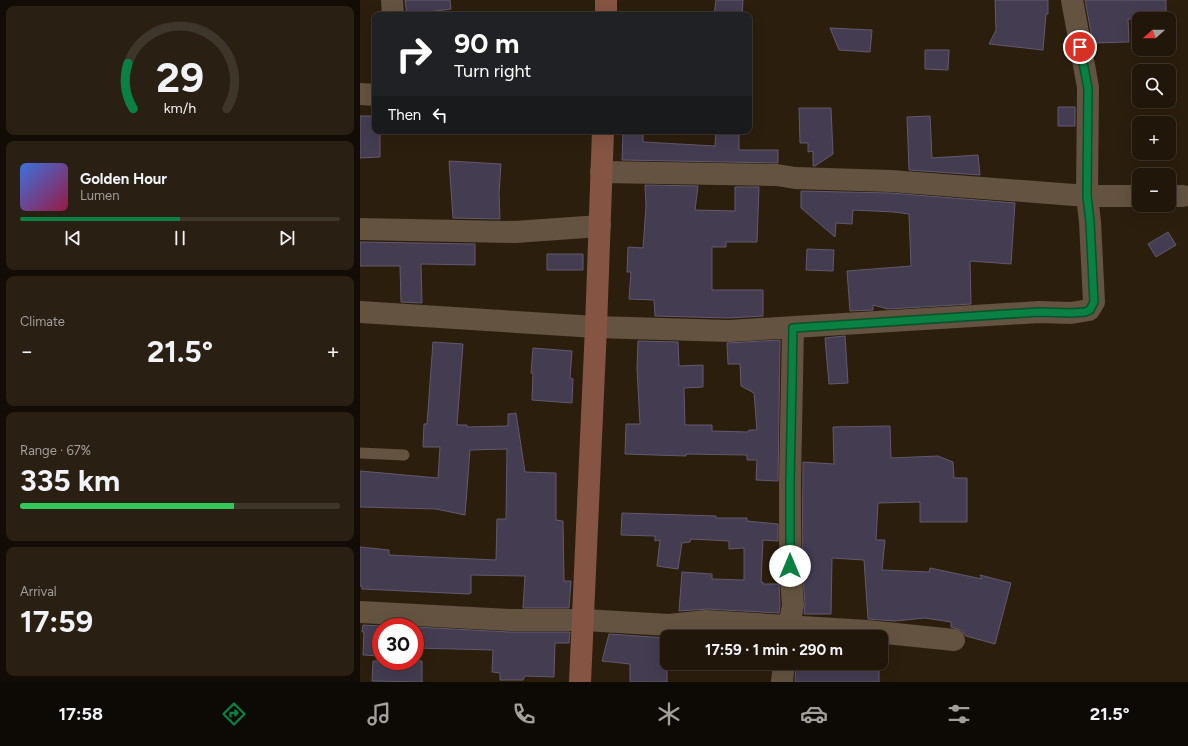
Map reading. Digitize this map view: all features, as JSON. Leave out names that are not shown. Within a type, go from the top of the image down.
[{"type":"street","points":[[392,0],[394,12]]},
{"type":"street","points":[[606,0],[606,12]]},
{"type":"street","points":[[360,312],[596,327],[729,331],[1039,312],[1071,313],[1090,310],[1094,302],[1090,222],[1087,196],[1088,88],[1072,0]]},
{"type":"street","points":[[360,94],[372,95]]},
{"type":"street","points":[[580,682],[584,620],[603,134]]},
{"type":"street","points":[[601,172],[777,175],[795,178],[890,181],[1087,196],[1132,196]]},
{"type":"street","points":[[360,229],[515,232],[600,226]]},
{"type":"street","points":[[788,630],[793,605],[790,566],[790,482],[793,328]]},
{"type":"street","points":[[360,612],[510,620],[584,620],[669,625],[706,621],[780,630]]},
{"type":"street","points":[[888,633],[954,640]]},
{"type":"street","points":[[782,682],[783,670]]},
{"type":"lane","points":[[360,453],[404,455]]},
{"type":"building","points":[[405,0],[450,0],[451,9],[429,12],[407,12]]},
{"type":"building","points":[[716,0],[743,0],[742,12],[714,12]]},
{"type":"building","points":[[995,0],[1048,0],[1048,14],[1046,14],[1043,50],[989,44],[996,30]]},
{"type":"building","points":[[1085,0],[1166,0],[1166,12],[1132,12],[1132,19],[1128,19],[1129,42],[1093,43]]},
{"type":"building","points":[[830,28],[872,30],[870,52],[839,50]]},
{"type":"building","points":[[925,50],[949,50],[948,70],[925,69]]},
{"type":"building","points":[[1058,107],[1075,107],[1075,126],[1058,126]]},
{"type":"building","points":[[799,108],[831,108],[833,154],[815,166],[813,166],[813,151],[808,152],[808,143],[800,143]]},
{"type":"building","points":[[360,116],[372,116],[372,134],[380,134],[380,157],[360,158]]},
{"type":"building","points":[[930,116],[932,158],[978,155],[980,175],[909,170],[907,117]]},
{"type":"building","points":[[623,134],[643,134],[643,142],[715,146],[716,134],[739,134],[739,150],[778,150],[778,163],[622,160]]},
{"type":"building","points":[[449,161],[501,164],[499,193],[500,219],[453,218]]},
{"type":"building","points":[[645,185],[698,186],[695,210],[735,211],[735,187],[759,187],[757,242],[726,242],[726,247],[712,247],[712,290],[763,290],[763,316],[729,318],[655,316],[654,300],[629,299],[631,272],[627,272],[628,247],[643,248],[646,206]]},
{"type":"building","points":[[801,191],[890,193],[1015,203],[1011,264],[970,261],[971,304],[888,309],[873,305],[873,310],[850,311],[847,271],[911,266],[909,214],[853,210],[852,224],[836,223],[835,237],[801,208]]},
{"type":"building","points":[[1168,232],[1176,245],[1156,257],[1148,244]]},
{"type":"building","points":[[360,242],[475,244],[475,265],[421,264],[422,303],[401,302],[400,266],[360,266]]},
{"type":"building","points":[[807,249],[834,250],[833,271],[806,270]]},
{"type":"building","points":[[547,254],[583,254],[583,270],[547,270]]},
{"type":"building","points":[[845,336],[848,383],[829,384],[825,338]]},
{"type":"building","points":[[780,340],[778,481],[756,480],[757,460],[747,460],[747,455],[686,454],[686,456],[625,454],[626,424],[640,424],[637,368],[638,341],[678,342],[679,366],[703,365],[703,387],[684,388],[685,425],[712,425],[712,431],[748,432],[749,430],[757,430],[754,393],[741,386],[740,364],[728,364],[727,343]]},
{"type":"building","points":[[433,342],[463,344],[457,425],[467,425],[467,427],[508,426],[508,414],[516,413],[525,472],[556,473],[556,520],[563,521],[564,581],[571,581],[569,608],[523,608],[525,576],[471,575],[471,593],[469,594],[362,589],[362,586],[360,586],[360,547],[389,550],[389,555],[496,560],[497,519],[506,519],[507,449],[470,450],[465,515],[436,509],[360,507],[360,471],[438,478],[440,447],[423,447],[424,424],[427,424]]},
{"type":"building","points":[[533,348],[572,351],[570,378],[573,379],[572,403],[532,400],[533,373],[531,373]]},
{"type":"building","points":[[890,426],[891,458],[938,456],[953,462],[954,478],[967,478],[967,522],[920,522],[920,502],[878,503],[876,540],[885,540],[882,570],[929,572],[930,568],[982,579],[980,575],[1011,583],[995,644],[966,636],[961,630],[951,627],[951,622],[925,618],[895,621],[868,619],[864,560],[832,558],[831,614],[804,614],[805,604],[802,566],[803,462],[834,464],[833,427]]},
{"type":"building","points":[[622,513],[716,516],[716,518],[747,518],[747,521],[778,524],[778,541],[763,540],[761,582],[763,582],[763,584],[779,584],[779,613],[707,609],[679,611],[682,572],[712,574],[712,579],[744,580],[744,548],[729,549],[729,541],[691,539],[690,542],[682,543],[678,569],[657,566],[660,540],[655,541],[655,536],[621,535]]},
{"type":"building","points":[[363,625],[372,626],[372,656],[363,655],[364,632],[362,632]]},
{"type":"building","points":[[424,627],[509,632],[570,632],[569,643],[555,643],[554,677],[525,676],[523,680],[500,680],[500,673],[492,672],[493,650],[424,648]]},
{"type":"building","points":[[609,634],[660,638],[660,670],[667,670],[667,682],[630,682],[630,664],[602,661]]},
{"type":"building","points":[[373,670],[422,670],[422,682],[372,681]]},
{"type":"building","points":[[796,670],[879,670],[879,682],[795,682]]},
{"type":"route","points":[[790,566],[793,328],[1039,312],[1085,312],[1090,310],[1093,306],[1094,280],[1087,196],[1088,88],[1080,47]]}]
